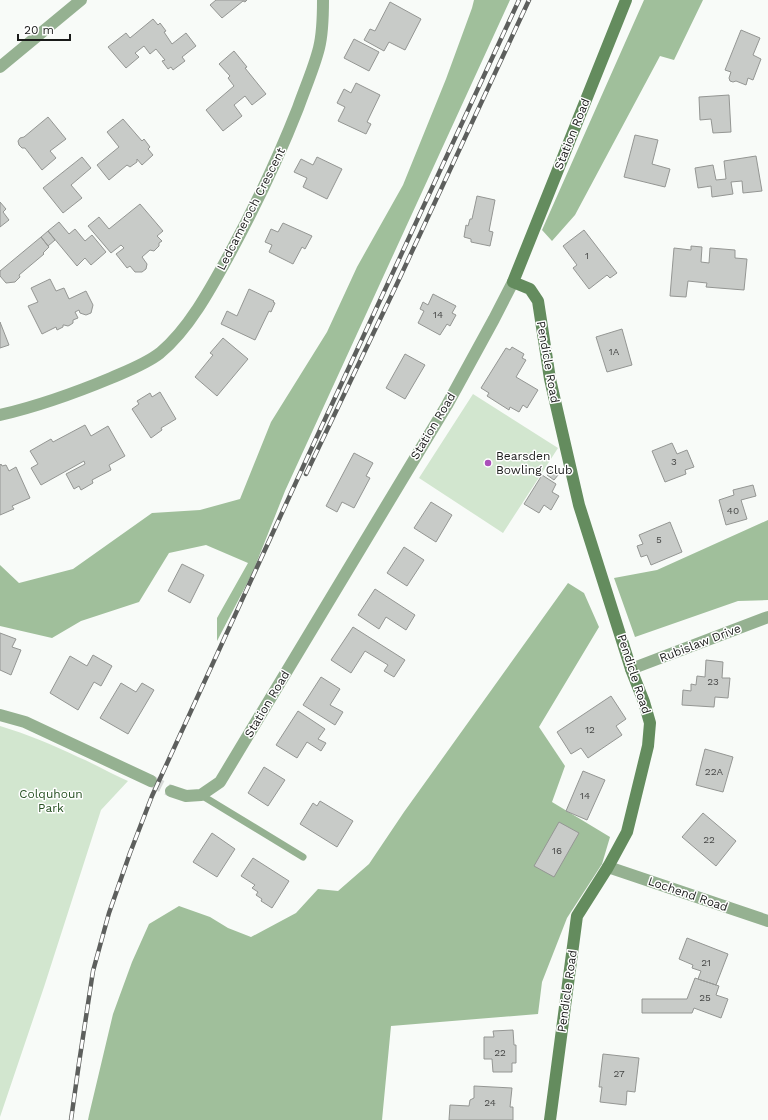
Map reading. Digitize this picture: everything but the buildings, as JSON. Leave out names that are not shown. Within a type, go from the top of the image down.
[{"type":"street","points":[[0,67],[81,0]]},
{"type":"street","name":"Ledcameroch Crescent","points":[[0,415],[28,409],[77,392],[134,369],[158,354],[174,340],[188,323],[216,279],[251,215],[285,141],[319,48],[323,20],[323,0]]},
{"type":"street","name":"Station Road","points":[[201,795],[220,782],[447,405],[494,319],[513,282],[626,0]]},
{"type":"street","name":"Pendicle Road","points":[[513,282],[530,289],[538,300],[550,379],[579,505],[631,669],[644,702],[650,723],[648,746],[627,832],[608,867],[577,916],[550,1120]]},
{"type":"street","name":"Rubislaw Drive","points":[[631,669],[768,617]]},
{"type":"street","points":[[0,716],[25,722],[151,782]]},
{"type":"street","points":[[171,791],[186,796],[201,795]]},
{"type":"street","name":"Lochend Road","points":[[608,867],[768,921]]},
{"type":"lane","points":[[201,795],[303,857]]},
{"type":"green space","points":[[474,0],[510,0],[285,491],[252,574],[217,641],[217,618],[248,563],[206,545],[169,553],[139,602],[81,621],[52,638],[0,626],[0,565],[19,583],[73,569],[152,513],[200,510],[240,499],[271,422],[327,332],[357,267],[403,185],[446,79]]},
{"type":"green space","points":[[644,0],[703,0],[674,60],[660,56],[575,215],[552,241],[542,230]]},
{"type":"green space","name":"Bearsden Bowling Club","points":[[473,394],[558,448],[503,533],[419,478]]},
{"type":"green space","points":[[768,520],[768,600],[738,601],[635,637],[614,578],[657,570]]},
{"type":"green space","points":[[568,583],[584,593],[599,627],[539,727],[565,766],[552,802],[610,837],[602,864],[567,918],[542,982],[538,1014],[391,1026],[382,1120],[88,1120],[113,1014],[132,962],[149,924],[179,906],[210,917],[228,928],[251,937],[296,913],[318,889],[338,891],[369,864],[404,812]]},
{"type":"green space","name":"Colquhoun Park","points":[[0,726],[49,744],[128,781],[101,810],[0,1117]]},
{"type":"tunnel","points":[[151,781],[171,791]]},
{"type":"railway","points":[[71,1120],[93,971],[109,913],[152,796],[519,0]]},
{"type":"railway","points":[[306,474],[395,288],[529,0]]},
{"type":"place","name":"Bearsden Bowling Club","points":[[488,463]]}]
